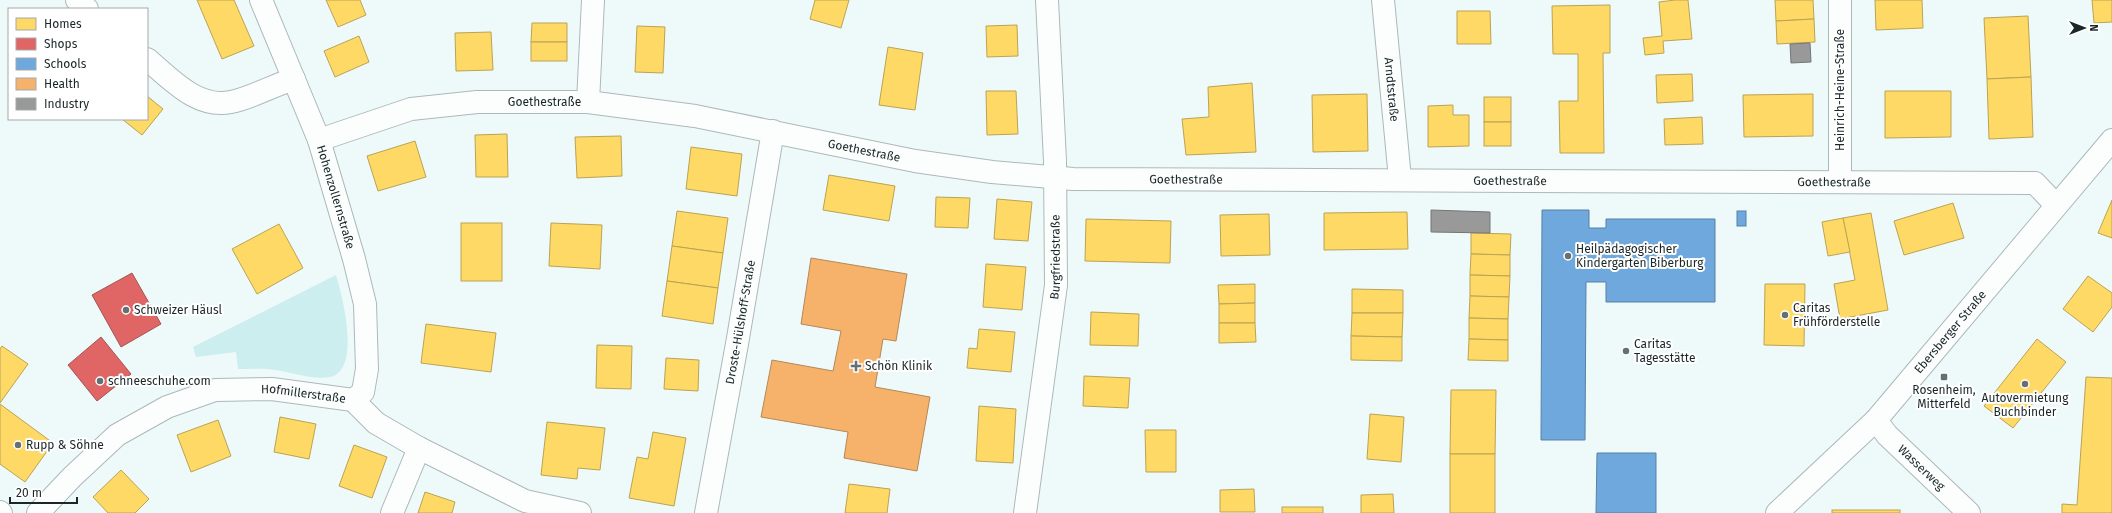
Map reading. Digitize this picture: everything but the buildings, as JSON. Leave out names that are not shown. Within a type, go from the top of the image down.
[{"type":"street","points":[[77,0],[86,8]]},
{"type":"street","name":"Hohenzollernstraße","points":[[261,0],[319,140],[354,259],[365,304],[367,369],[363,392],[353,400]]},
{"type":"street","points":[[588,102],[593,0]]},
{"type":"street","name":"Burgfriedstraße","points":[[1026,513],[1056,285],[1056,178],[1047,0]]},
{"type":"street","name":"Arndtstraße","points":[[1383,0],[1400,180]]},
{"type":"street","name":"Heinrich-Heine-Straße","points":[[1840,0],[1840,181]]},
{"type":"street","points":[[148,60],[187,93],[209,103],[231,102],[294,79]]},
{"type":"street","name":"Goethestraße","points":[[319,140],[411,109],[476,102],[588,102],[695,116],[915,161],[992,172],[1056,178],[2035,183],[2056,205]]},
{"type":"street","name":"Droste-Hülshoff-Straße","points":[[706,513],[737,344],[773,131]]},
{"type":"street","name":"Ebersberger Straße","points":[[1777,513],[1876,420],[1926,363],[2056,205],[2112,140]]},
{"type":"street","name":"Hofmillerstraße","points":[[38,513],[72,477],[117,435],[167,407],[215,390],[272,389],[353,400],[376,423],[419,448],[525,501],[580,513]]},
{"type":"street","name":"Wasserweg","points":[[1876,420],[1887,435],[1969,513]]},
{"type":"street","points":[[392,513],[419,448]]},
{"type":"shaded area","points":[[336,275],[345,314],[348,347],[345,361],[340,371],[330,377],[309,377],[270,369],[238,369],[236,352],[196,357],[193,347]]},
{"type":"place","name":"Heilpädagogischer Kindergarten Biberburg","points":[[1568,256]]},
{"type":"place","name":"Schweizer Häusl","points":[[126,310]]},
{"type":"place","name":"Caritas Frühförderstelle","points":[[1785,315]]},
{"type":"place","name":"Caritas Tagesstätte","points":[[1626,351]]},
{"type":"place","name":"Schön Klinik","points":[[856,366]]},
{"type":"place","name":"Rosenheim, Mitterfeld","points":[[1944,377]]},
{"type":"place","name":"schneeschuhe.com","points":[[100,381]]},
{"type":"place","name":"Autovermietung Buchbinder","points":[[2025,384]]},
{"type":"place","name":"Rupp & Söhne","points":[[18,445]]}]
